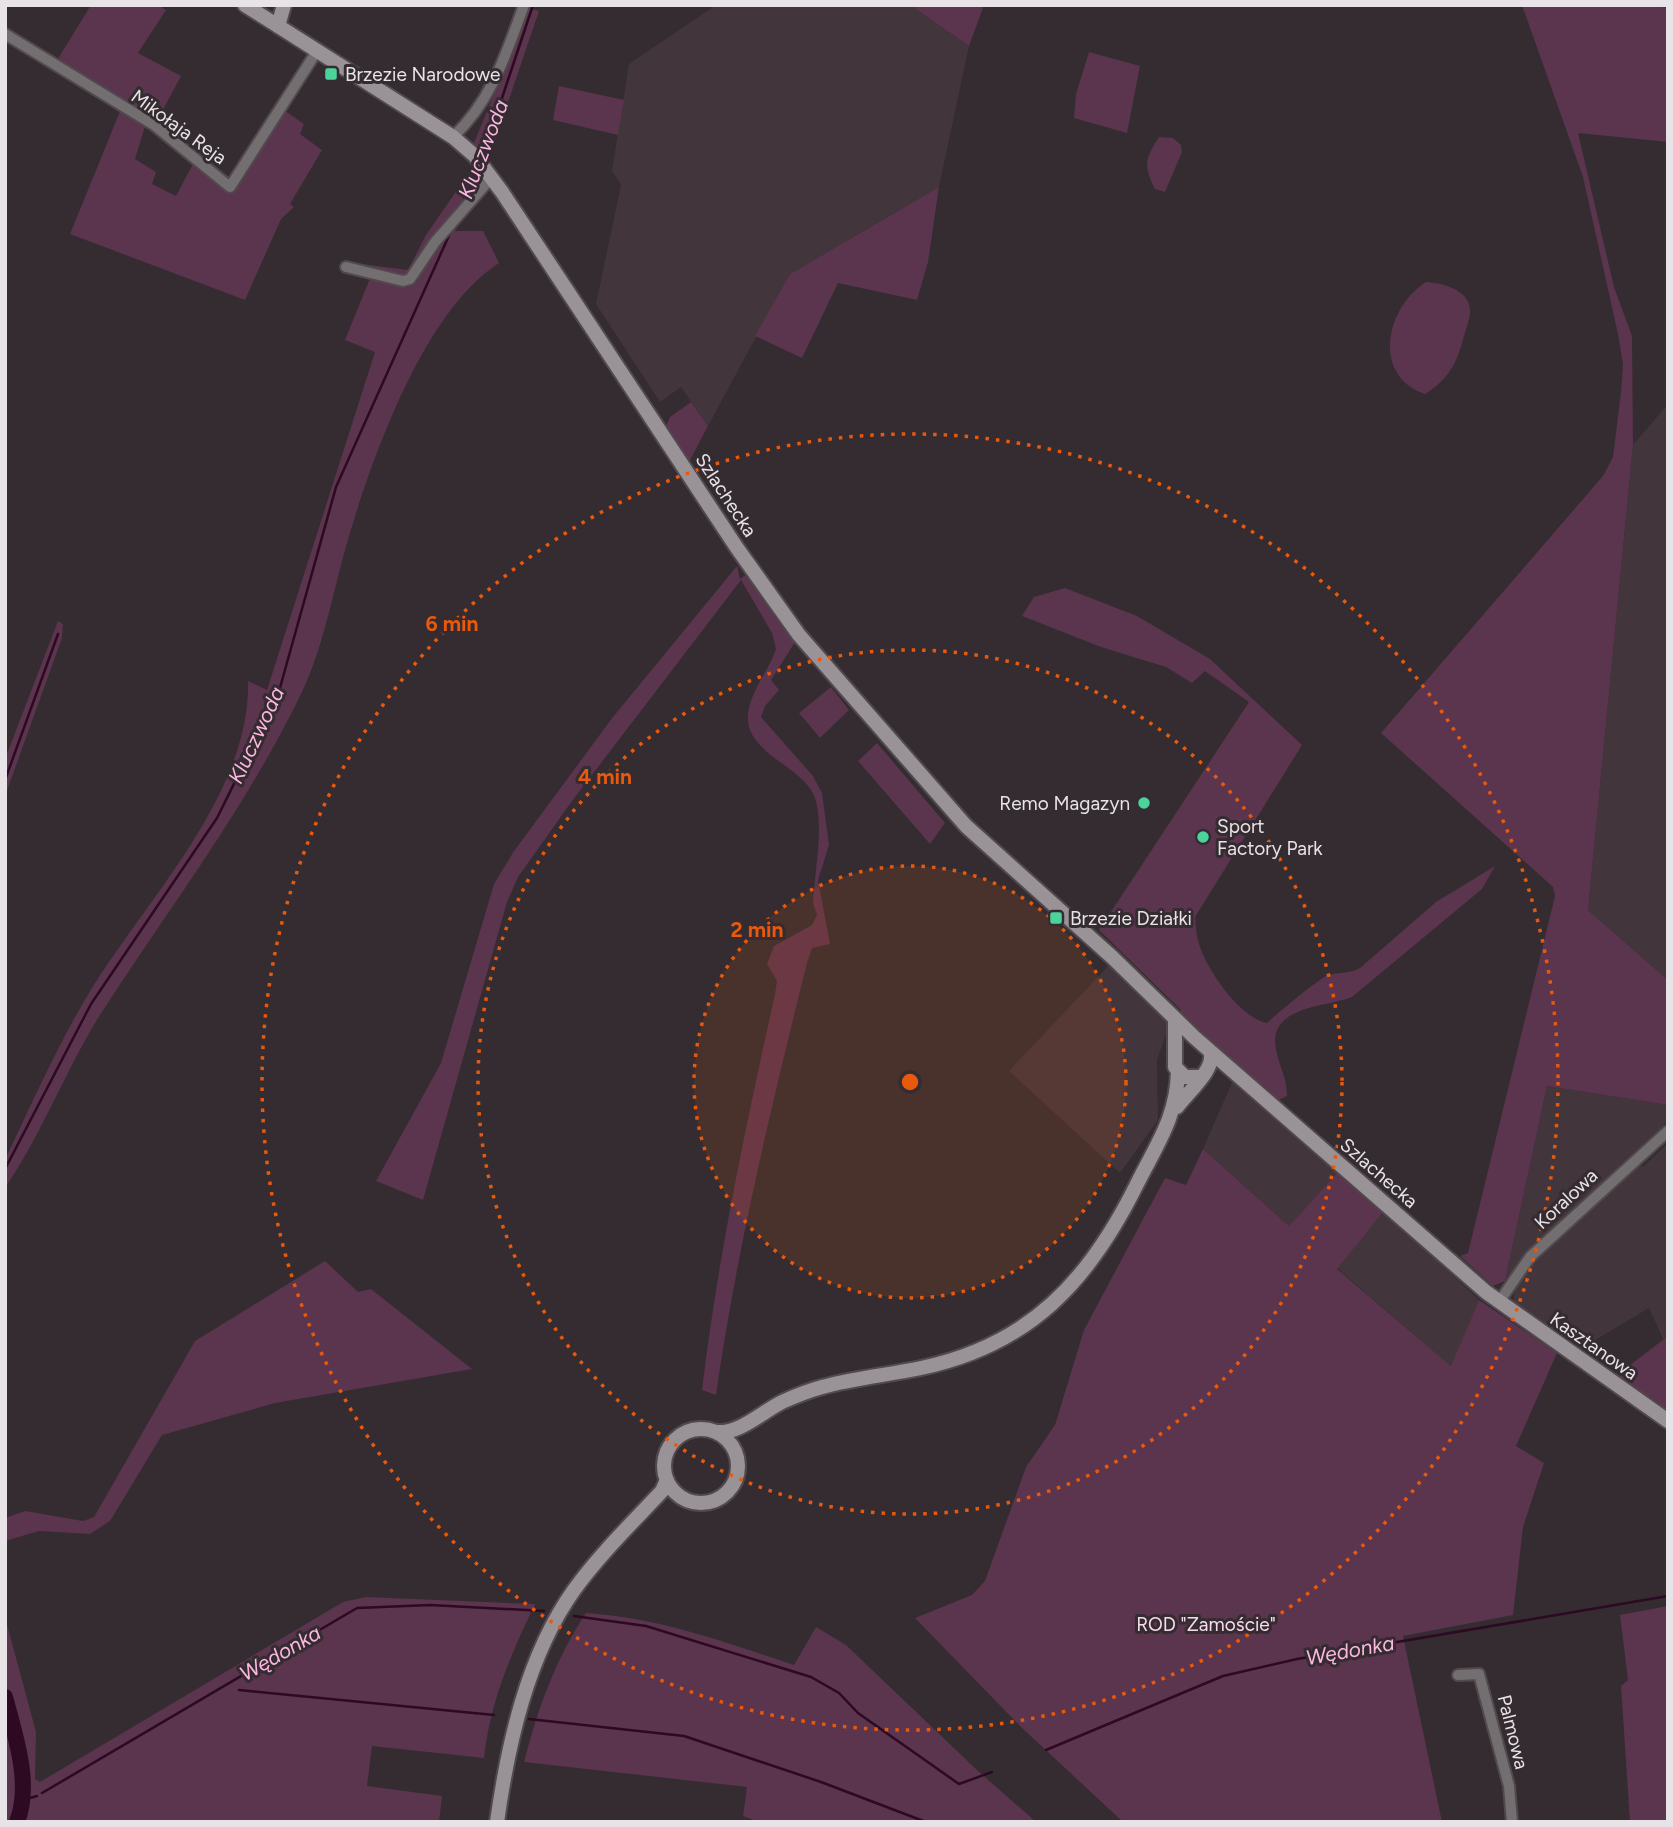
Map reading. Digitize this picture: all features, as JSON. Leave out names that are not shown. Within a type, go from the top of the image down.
[{"type":"street","name":"Szlachecka","points":[[245,5],[453,136],[475,156],[737,548],[799,635],[966,826],[1112,957],[1175,1020],[1499,1302]]},
{"type":"street","points":[[278,26],[284,5]]},
{"type":"street","points":[[453,136],[470,121],[486,99],[503,63],[524,5]]},
{"type":"street","name":"Mikołaja Reja","points":[[5,34],[154,125],[230,187],[317,51]]},
{"type":"street","points":[[346,267],[403,281],[410,279],[435,242],[490,175]]},
{"type":"street","points":[[1174,1111],[1178,1071],[1174,1059],[1175,1020]]},
{"type":"street","points":[[497,1822],[515,1726],[548,1635],[573,1591],[662,1491],[667,1480],[665,1457],[677,1438],[696,1430],[725,1433],[752,1421],[782,1402],[823,1387],[922,1368],[982,1349],[1042,1315],[1066,1294],[1100,1249],[1123,1214],[1174,1111],[1212,1065],[1206,1047],[1188,1042],[1175,1051]]},
{"type":"street","points":[[1178,1071],[1190,1078],[1234,1072]]},
{"type":"street","name":"Koralowa","points":[[1499,1302],[1530,1257],[1668,1131]]},
{"type":"street","name":"Kasztanowa","points":[[1499,1302],[1668,1422]]},
{"type":"street","points":[[643,1512],[674,1497],[703,1503],[724,1495],[736,1478],[738,1438],[752,1421]]},
{"type":"street","points":[[716,1433],[728,1440],[737,1458]]},
{"type":"street","points":[[667,1480],[681,1497]]},
{"type":"street","name":"Palmowa","points":[[1458,1675],[1479,1674],[1508,1786],[1512,1822]]},
{"type":"shaded area","points":[[716,5],[910,5],[969,46],[939,187],[790,274],[708,426],[681,387],[660,402],[596,304],[621,185],[612,171],[629,64]]},
{"type":"shaded area","points":[[1668,404],[1668,980],[1588,910],[1633,445]]},
{"type":"shaded area","points":[[1109,965],[1170,1023],[1157,1060],[1158,1120],[1120,1173],[1009,1071]]},
{"type":"shaded area","points":[[1234,1078],[1338,1172],[1289,1226],[1203,1149]]},
{"type":"shaded area","points":[[1547,1086],[1668,1105],[1668,1121],[1540,1240],[1505,1281]]},
{"type":"shaded area","points":[[1668,1143],[1668,1336],[1663,1339],[1649,1308],[1575,1352],[1513,1303],[1516,1283],[1542,1251],[1634,1167],[1644,1166]]},
{"type":"shaded area","points":[[1384,1211],[1479,1300],[1452,1367],[1337,1268]]},
{"type":"green space","points":[[91,5],[159,5],[166,10],[138,53],[181,76],[157,121],[56,62]]},
{"type":"green space","points":[[910,5],[984,5],[969,46]]},
{"type":"green space","points":[[1522,5],[1652,5],[1668,8],[1668,142],[1578,133],[1614,287],[1632,336],[1633,445],[1588,910],[1668,980],[1668,1105],[1547,1086],[1505,1281],[1493,1286],[1460,1256],[1468,1253],[1555,896],[1553,887],[1381,733],[1603,476],[1613,457],[1623,364],[1618,334],[1583,177]]},
{"type":"green space","points":[[529,8],[539,11],[489,158],[474,143]]},
{"type":"green space","points":[[1089,52],[1140,66],[1127,133],[1074,118],[1076,94]]},
{"type":"green space","points":[[559,86],[624,100],[618,135],[553,120]]},
{"type":"green space","points":[[121,109],[146,123],[135,159],[156,172],[152,184],[176,196],[194,162],[229,189],[284,110],[304,124],[300,134],[322,150],[290,204],[294,207],[281,219],[245,300],[70,234]]},
{"type":"green space","points":[[1159,137],[1173,138],[1181,145],[1182,152],[1165,192],[1155,189],[1147,168],[1148,157]]},
{"type":"green space","points":[[475,164],[486,179],[412,274],[400,276],[346,262],[408,270],[426,235]]},
{"type":"green space","points":[[939,187],[928,262],[917,300],[838,283],[802,358],[755,336],[790,274]]},
{"type":"green space","points":[[463,216],[455,231],[483,231],[499,263],[472,286],[447,315],[404,390],[386,430],[358,509],[321,643],[307,682],[229,821],[100,1015],[31,1146],[5,1188],[5,1160],[72,1022],[106,966],[161,889],[212,809],[231,767],[244,724],[248,681],[267,690],[375,352],[345,340],[371,276],[415,284],[444,237]]},
{"type":"green space","points":[[1426,282],[1453,288],[1465,296],[1470,312],[1455,362],[1446,376],[1425,394],[1408,385],[1397,372],[1391,357],[1390,341],[1401,308],[1412,293]]},
{"type":"green space","points":[[691,402],[708,426],[689,462],[666,426],[670,417]]},
{"type":"green space","points":[[737,566],[740,579],[747,574],[795,642],[771,680],[779,690],[765,706],[761,717],[813,776],[822,793],[829,845],[818,880],[830,944],[812,948],[807,963],[756,1178],[724,1340],[716,1395],[702,1390],[724,1240],[777,981],[767,964],[774,946],[812,925],[817,915],[813,903],[819,829],[816,801],[803,780],[759,745],[748,722],[751,700],[776,649],[772,633],[741,580],[572,801],[518,877],[507,902],[423,1200],[376,1181],[441,1063],[494,884],[514,851],[613,717]]},
{"type":"green space","points":[[1065,588],[1137,616],[1210,659],[1302,745],[1195,917],[1198,941],[1209,967],[1226,991],[1246,1012],[1267,1023],[1324,977],[1360,968],[1436,902],[1495,866],[1482,889],[1352,997],[1301,1011],[1281,1024],[1276,1035],[1276,1049],[1287,1096],[1279,1100],[1179,1013],[1181,1010],[1099,930],[1249,702],[1205,671],[1192,683],[1166,667],[1101,647],[1022,616],[1034,597]]},
{"type":"green space","points":[[58,621],[63,624],[62,638],[5,796],[5,759]]},
{"type":"green space","points":[[831,687],[849,710],[820,738],[799,713]]},
{"type":"green space","points":[[877,743],[945,823],[930,844],[858,761]]},
{"type":"green space","name":"ROD \"Zamoście\"","points":[[1203,1149],[1289,1226],[1338,1172],[1384,1211],[1337,1269],[1451,1366],[1479,1300],[1557,1353],[1516,1446],[1544,1463],[1523,1527],[1513,1615],[1403,1636],[1442,1822],[1123,1822],[1021,1727],[915,1618],[972,1595],[985,1581],[1026,1467],[1055,1425],[1084,1330],[1165,1178],[1186,1185]]},
{"type":"green space","points":[[325,1261],[358,1292],[371,1289],[472,1369],[275,1403],[162,1435],[110,1521],[90,1534],[39,1531],[5,1541],[5,1518],[25,1511],[83,1521],[94,1517],[195,1341]]},
{"type":"green space","points":[[1668,1336],[1668,1416],[1613,1378]]},
{"type":"green space","points":[[366,1597],[535,1604],[496,1698],[484,1758],[372,1746],[367,1786],[442,1796],[439,1822],[5,1822],[5,1617],[36,1732],[35,1779],[40,1782],[343,1602]]},
{"type":"green space","points":[[1668,1606],[1668,1822],[1630,1822],[1621,1686],[1628,1680],[1620,1615]]},
{"type":"green space","points":[[586,1613],[666,1626],[794,1665],[816,1627],[846,1645],[977,1770],[1036,1822],[759,1822],[743,1816],[747,1787],[524,1762],[549,1685],[565,1649]]},
{"type":"waterway","name":"Kluczwoda","points":[[482,158],[533,5]]},
{"type":"waterway","name":"Kluczwoda","points":[[463,203],[478,168]]},
{"type":"waterway","name":"Kluczwoda","points":[[5,1169],[91,1004],[217,818],[278,695],[336,487],[451,231]]},
{"type":"waterway","points":[[5,780],[58,634]]},
{"type":"waterway","name":"Wędonka","points":[[1046,1750],[1223,1676],[1297,1659],[1668,1596]]},
{"type":"waterway","name":"Wędonka","points":[[42,1793],[357,1608],[430,1605],[544,1611]]},
{"type":"waterway","name":"Wędonka","points":[[574,1616],[646,1626],[811,1677],[839,1693],[858,1713],[959,1784],[992,1772]]},
{"type":"waterway","points":[[239,1690],[494,1715]]},
{"type":"waterway","points":[[5,1697],[22,1776],[23,1792],[17,1822]]},
{"type":"waterway","points":[[529,1719],[684,1736],[821,1782],[926,1822]]},
{"type":"waterway","name":"Wędonka","points":[[23,1800],[37,1796]]},
{"type":"place","name":"Brzezie Narodowe","points":[[331,74]]},
{"type":"place","name":"Remo Magazyn","points":[[1144,803]]},
{"type":"place","name":"Sport Factory Park","points":[[1203,837]]},
{"type":"place","name":"Brzezie Działki","points":[[1056,918]]}]
